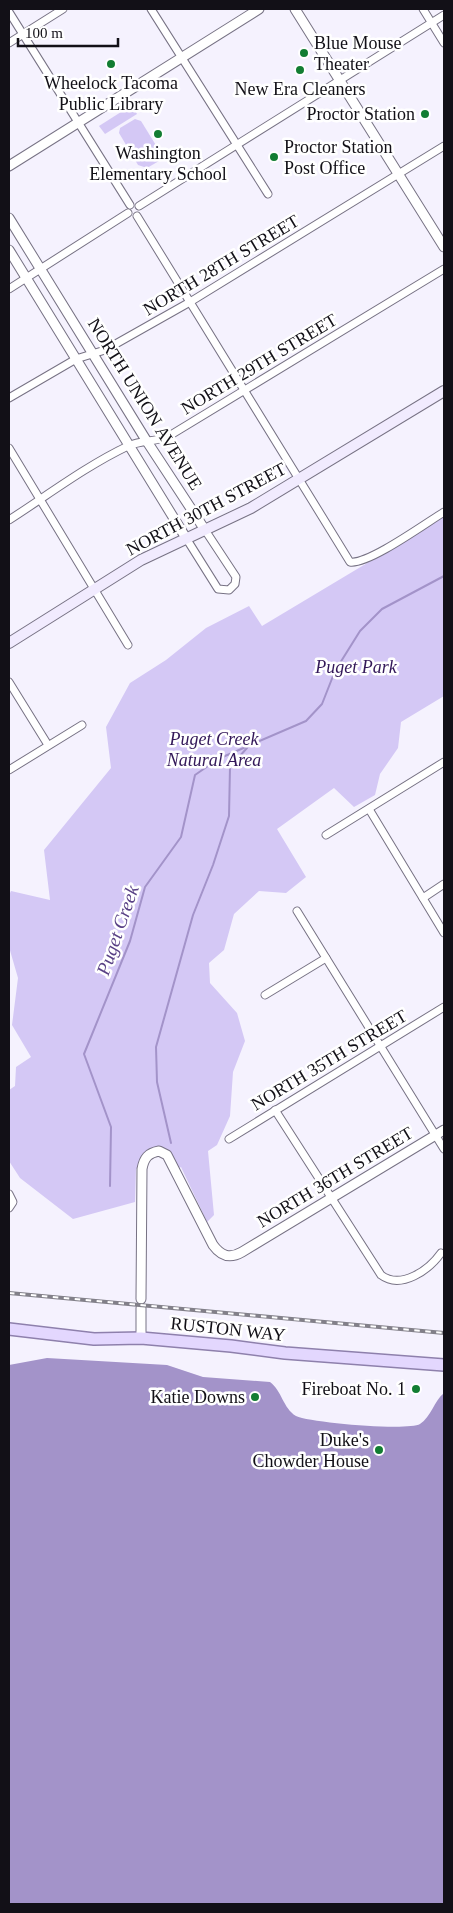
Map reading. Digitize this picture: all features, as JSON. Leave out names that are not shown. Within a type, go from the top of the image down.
[{"type":"main road","name":"NORTH 30TH STREET","points":[[9,643],[141,560],[239,514],[444,391]]},
{"type":"main road","name":"RUSTON WAY","points":[[9,1330],[94,1339],[141,1338],[444,1365]]},
{"type":"street","points":[[9,43],[63,9]]},
{"type":"street","points":[[151,9],[268,194]]},
{"type":"street","points":[[9,166],[259,9]]},
{"type":"street","points":[[295,9],[444,247]]},
{"type":"street","points":[[423,9],[444,43]]},
{"type":"street","points":[[9,12],[130,205],[128,213],[9,289]]},
{"type":"street","points":[[130,205],[136,204],[139,206],[444,15]]},
{"type":"street","name":"NORTH 28TH STREET","points":[[9,398],[76,359],[94,355],[190,302],[444,146]]},
{"type":"street","points":[[137,216],[140,211],[139,206]]},
{"type":"street","points":[[128,213],[132,217],[137,216]]},
{"type":"street","points":[[137,216],[350,562],[360,562],[387,548],[444,512]]},
{"type":"street","name":"NORTH UNION AVENUE","points":[[9,218],[146,440],[236,578],[235,584],[229,590],[218,589],[9,250]]},
{"type":"street","name":"NORTH 29TH STREET","points":[[9,520],[129,446],[146,440],[159,440],[169,436],[444,269]]},
{"type":"street","points":[[9,448],[128,645]]},
{"type":"street","points":[[9,682],[48,745]]},
{"type":"street","points":[[9,770],[82,725]]},
{"type":"street","points":[[326,835],[444,762]]},
{"type":"street","points":[[369,809],[444,934]]},
{"type":"street","points":[[423,898],[444,884]]},
{"type":"street","points":[[297,911],[379,1047],[444,1149]]},
{"type":"street","points":[[265,995],[326,958]]},
{"type":"street","name":"NORTH 35TH STREET","points":[[229,1139],[444,1007]]},
{"type":"street","points":[[276,1110],[330,1199],[384,1278],[398,1280],[415,1275],[429,1267],[441,1253]]},
{"type":"street","name":"NORTH 36TH STREET","points":[[141,1338],[140,1206],[143,1162],[146,1157],[158,1151],[166,1155],[172,1163],[214,1248],[228,1256],[242,1252],[444,1130]]},
{"type":"street","points":[[9,1194],[13,1202],[9,1208]]},
{"type":"green space","points":[[132,105],[137,114],[105,134],[99,126]]},
{"type":"green space","points":[[135,119],[141,121],[162,155],[159,161],[147,168],[138,165],[119,133],[120,128]]},
{"type":"green space","name":"Puget Creek Natural Area","points":[[444,517],[444,696],[401,722],[398,748],[380,774],[375,795],[354,807],[334,788],[277,829],[306,877],[286,893],[259,891],[234,914],[224,950],[209,963],[210,983],[237,1013],[245,1041],[233,1072],[230,1116],[217,1145],[208,1151],[214,1215],[207,1222],[181,1167],[179,1168],[170,1155],[160,1149],[136,1169],[135,1202],[73,1219],[20,1178],[9,1161],[9,1090],[15,1086],[16,1067],[31,1057],[12,1025],[18,978],[9,947],[9,895],[11,891],[50,900],[44,850],[111,768],[106,727],[130,683],[166,660],[206,628],[249,606],[262,626]]},
{"type":"shaded area","points":[[47,1358],[167,1365],[203,1377],[270,1382],[288,1409],[296,1416],[305,1419],[339,1423],[398,1427],[420,1424],[444,1393],[444,1904],[9,1904],[9,1365]]},
{"type":"waterway","name":"Puget Creek","points":[[110,1186],[111,1127],[84,1054],[130,941],[145,887],[181,837],[195,775],[218,759],[306,721],[322,704],[335,671],[360,631],[382,609],[444,576]]},
{"type":"waterway","points":[[171,1143],[157,1082],[156,1047],[193,915],[213,865],[229,816],[230,767],[247,748]]},
{"type":"railway","points":[[9,1293],[444,1333]]},
{"type":"place","name":"Blue Mouse Theater","points":[[304,53]]},
{"type":"place","name":"Wheelock Tacoma Public Library","points":[[111,64]]},
{"type":"place","name":"New Era Cleaners","points":[[300,70]]},
{"type":"place","name":"Proctor Station","points":[[425,114]]},
{"type":"place","name":"Washington Elementary School","points":[[158,134]]},
{"type":"place","name":"Proctor Station Post Office","points":[[274,157]]},
{"type":"place","name":"Fireboat No. 1","points":[[416,1389]]},
{"type":"place","name":"Katie Downs","points":[[255,1397]]},
{"type":"place","name":"Duke's Chowder House","points":[[379,1450]]},
{"type":"park label","name":"Puget Park","points":[[356,667]]}]
